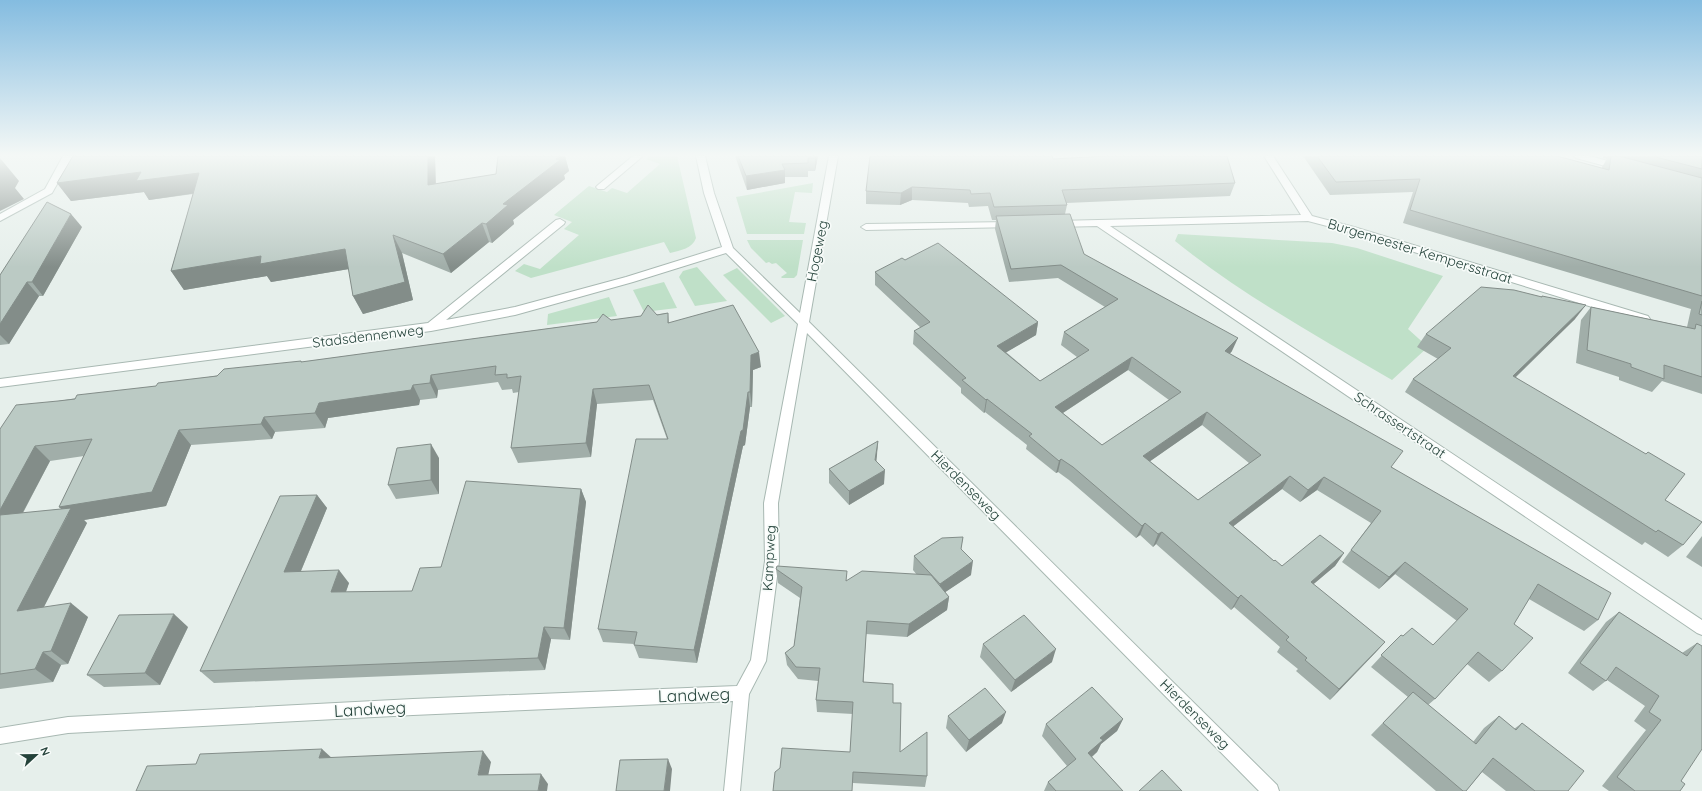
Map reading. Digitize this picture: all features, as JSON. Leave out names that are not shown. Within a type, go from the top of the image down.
[{"type":"street","points":[[0,218],[46,193]]},
{"type":"street","name":"Hierdenseweg","points":[[709,193],[728,249],[804,322],[1271,791]]},
{"type":"street","name":"Hogeweg","points":[[804,322],[827,193]]},
{"type":"street","points":[[1292,193],[1308,218]]},
{"type":"street","name":"Burgemeester Kempersstraat","points":[[1045,224],[1308,218],[1350,229],[1656,323]]},
{"type":"street","points":[[431,328],[560,222]]},
{"type":"street","name":"Schrassertstraat","points":[[1099,223],[1702,628]]},
{"type":"street","points":[[866,227],[1021,225]]},
{"type":"street","name":"Stadsdennenweg","points":[[0,383],[431,328],[515,310],[629,280],[728,249]]},
{"type":"street","name":"Kampweg","points":[[732,791],[741,693],[758,661],[772,561],[771,503],[804,322]]},
{"type":"street","name":"Landweg","points":[[0,736],[68,725],[420,707],[741,693]]},
{"type":"green space","points":[[581,193],[686,193],[696,238],[692,245],[670,253],[664,242],[531,278],[515,271],[524,264],[540,269],[579,235],[564,229],[572,222],[554,215]]},
{"type":"green space","points":[[758,193],[795,193],[789,222],[806,223],[804,234],[747,234],[736,197]]},
{"type":"green space","points":[[1178,234],[1332,243],[1357,248],[1443,276],[1408,329],[1428,347],[1392,380],[1281,315],[1227,279],[1175,241]]},
{"type":"green space","points":[[747,240],[803,240],[797,275],[794,278],[782,278],[781,277],[787,273],[776,263],[766,263],[751,248]]},
{"type":"green space","points":[[697,267],[727,301],[695,306],[679,277],[683,271]]},
{"type":"green space","points":[[737,268],[785,316],[771,323],[723,275]]},
{"type":"green space","points":[[664,282],[677,308],[644,312],[633,290]]},
{"type":"green space","points":[[609,297],[617,316],[547,325],[548,314]]},
{"type":"building","points":[[193,193],[517,193],[503,204],[508,205],[486,224],[482,223],[443,254],[393,235],[405,282],[353,296],[345,249],[260,264],[261,256],[171,271]]},
{"type":"building","points":[[971,193],[1063,193],[1067,205],[994,207],[990,193]]},
{"type":"building","points":[[1416,193],[1702,193],[1702,296],[1410,210]]},
{"type":"building","points":[[47,202],[71,214],[32,282],[27,282],[0,324],[0,275]]},
{"type":"building","points":[[1070,214],[1084,254],[1238,338],[1225,351],[1403,451],[1391,467],[1611,593],[1598,620],[1538,584],[1514,624],[1533,638],[1502,671],[1478,652],[1435,699],[1381,655],[1401,635],[1403,636],[1412,628],[1433,645],[1468,609],[1405,562],[1389,577],[1351,550],[1381,511],[1324,477],[1308,490],[1290,476],[1229,523],[1282,566],[1320,535],[1344,553],[1311,582],[1385,642],[1339,689],[1305,660],[1307,658],[1286,640],[1289,637],[1241,595],[1238,598],[1162,532],[1158,534],[1145,523],[1142,526],[1073,467],[1061,459],[1059,461],[1029,436],[1032,434],[962,380],[966,378],[914,331],[930,322],[875,272],[902,258],[905,260],[938,243],[1038,322],[997,346],[1040,381],[1089,350],[1064,332],[1118,299],[1061,265],[1011,269],[996,216]],"holes":[[[1132,357],[1181,392],[1102,445],[1055,407]],[[1207,412],[1261,455],[1198,500],[1143,456]]]},
{"type":"building","points":[[1481,287],[1514,290],[1586,305],[1513,376],[1646,454],[1648,452],[1685,474],[1665,500],[1702,522],[1683,545],[1658,530],[1656,532],[1413,379],[1451,348],[1426,334]]},
{"type":"building","points":[[1702,301],[1702,315],[1699,314]]},
{"type":"building","points":[[648,305],[657,315],[668,313],[668,323],[733,305],[759,352],[751,355],[750,392],[748,392],[743,430],[741,431],[694,650],[634,645],[637,632],[598,629],[636,439],[668,439],[649,385],[593,389],[586,443],[511,448],[521,376],[507,378],[507,374],[495,375],[496,366],[431,375],[430,383],[413,385],[411,390],[319,403],[315,413],[264,417],[261,424],[179,430],[152,492],[59,507],[92,439],[35,446],[0,510],[0,429],[16,405],[75,399],[77,395],[156,386],[158,383],[217,376],[224,369],[301,362],[597,322],[603,314],[611,320],[641,316]]},
{"type":"building","points":[[1591,307],[1695,329],[1696,324],[1702,326],[1702,377],[1664,365],[1664,379],[1631,367],[1631,364],[1587,350]]},
{"type":"building","points":[[878,441],[875,460],[885,470],[849,491],[829,469]]},
{"type":"building","points":[[431,444],[431,480],[388,485],[397,448]]},
{"type":"building","points":[[466,481],[581,489],[564,628],[544,627],[538,658],[200,671],[280,496],[317,495],[284,572],[339,570],[331,592],[412,591],[420,568],[441,567]]},
{"type":"building","points":[[71,508],[17,611],[71,603],[51,651],[43,652],[35,669],[0,674],[0,515]]},
{"type":"building","points":[[963,537],[961,549],[973,561],[940,584],[914,556],[942,538]]},
{"type":"building","points":[[777,566],[847,571],[846,581],[862,571],[931,575],[949,597],[909,624],[867,621],[863,682],[893,684],[893,703],[901,703],[900,752],[927,732],[927,776],[853,772],[852,791],[773,791],[775,772],[780,768],[782,748],[850,752],[853,702],[816,700],[820,668],[796,667],[785,653],[794,646],[802,587],[776,569]]},
{"type":"building","points":[[1619,612],[1687,656],[1697,643],[1702,646],[1702,749],[1681,781],[1685,784],[1680,791],[1635,791],[1617,777],[1661,720],[1649,712],[1659,696],[1616,667],[1606,681],[1580,663]]},
{"type":"building","points":[[174,614],[145,673],[87,675],[119,615]]},
{"type":"building","points":[[1024,615],[1056,649],[1015,680],[983,644]]},
{"type":"building","points":[[1092,687],[1123,719],[1100,738],[1103,740],[1088,753],[1123,791],[1056,791],[1048,782],[1076,759],[1046,724]]},
{"type":"building","points":[[985,688],[1006,712],[969,740],[948,716]]},
{"type":"building","points":[[1413,692],[1476,744],[1499,716],[1516,730],[1522,723],[1584,771],[1568,791],[1535,791],[1493,758],[1466,791],[1463,791],[1383,723]]},
{"type":"building","points":[[322,749],[319,758],[483,751],[478,775],[541,774],[538,791],[136,791],[147,766],[196,764],[200,754]]},
{"type":"building","points":[[668,759],[664,791],[616,791],[620,760]]},
{"type":"building","points":[[1162,770],[1182,791],[1139,791]]}]
